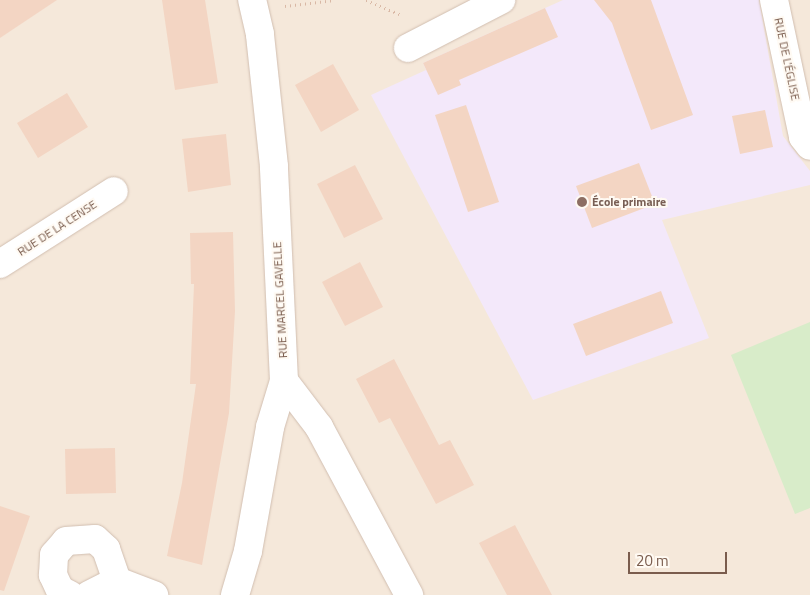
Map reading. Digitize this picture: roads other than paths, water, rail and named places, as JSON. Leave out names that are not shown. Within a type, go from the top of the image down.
[{"type":"street","points":[[408,48],[501,0]]},
{"type":"street","name":"RUE DE L'ÉGLISE","points":[[774,0],[803,137],[810,146]]},
{"type":"street","name":"RUE MARCEL GAVELLE","points":[[235,595],[248,551],[270,428],[284,381],[274,166],[253,5]]},
{"type":"street","name":"RUE DE LA CENSE","points":[[0,264],[114,192]]},
{"type":"street","points":[[284,381],[318,426],[409,595]]},
{"type":"street","points":[[70,595],[60,590],[53,575],[54,555],[66,541],[95,539],[106,549],[118,581]]},
{"type":"street","points":[[88,595],[118,581],[154,595]]},
{"type":"place","name":"École primaire","points":[[582,202]]}]
